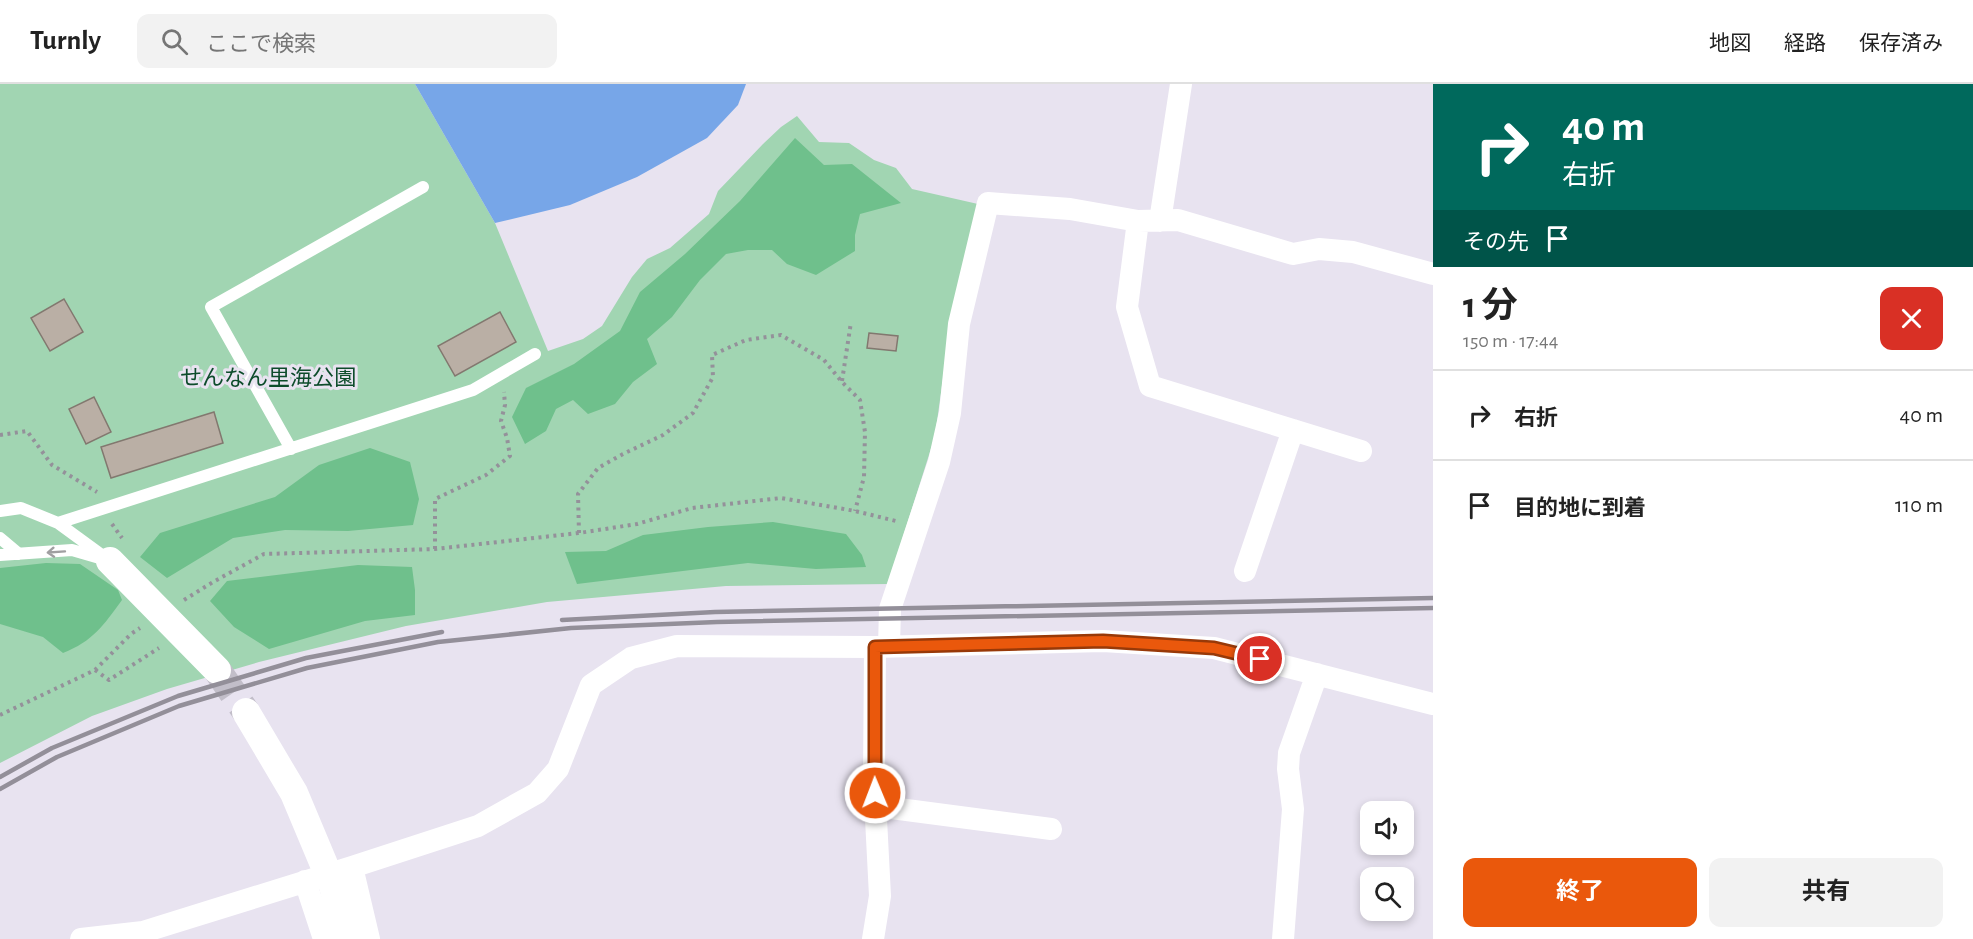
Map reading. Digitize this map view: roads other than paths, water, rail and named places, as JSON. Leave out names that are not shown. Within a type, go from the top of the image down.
[{"type":"street","points":[[1181,84],[1127,307],[1150,386],[1361,452]]},
{"type":"street","points":[[873,939],[880,896],[876,806],[882,646],[890,609],[939,462],[948,423],[959,324],[988,203],[1070,210],[1149,221],[1178,220],[1293,254],[1319,249],[1353,252],[1433,274]]},
{"type":"street","points":[[1245,572],[1293,430]]},
{"type":"street","points":[[110,561],[217,670]]},
{"type":"street","points":[[81,939],[143,932],[478,826],[537,794],[558,769],[591,685],[631,658],[677,646],[882,646],[1103,641],[1214,648],[1433,704]]},
{"type":"street","points":[[1282,939],[1293,808],[1288,769],[1289,753],[1317,674]]},
{"type":"street","points":[[246,712],[294,794],[333,886],[346,939]]},
{"type":"street","points":[[876,806],[1051,829]]},
{"type":"street","points":[[348,868],[369,939]]},
{"type":"street","points":[[312,879],[324,939]]},
{"type":"lane","points":[[291,450],[211,307],[423,187]]},
{"type":"lane","points":[[58,523],[473,390],[535,354]]},
{"type":"lane","points":[[0,511],[21,508],[58,523],[110,561]]},
{"type":"lane","points":[[0,538],[19,554]]},
{"type":"lane","points":[[0,555],[72,550],[110,561]]},
{"type":"water","points":[[415,84],[746,84],[738,105],[707,138],[637,177],[570,205],[495,223]]},
{"type":"tunnel","points":[[217,670],[246,712]]},
{"type":"railway","points":[[562,620],[715,612],[1433,598]]},
{"type":"railway","points":[[0,789],[57,757],[179,706],[307,668],[438,642],[571,628],[717,622],[1433,608]]},
{"type":"railway","points":[[0,777],[52,748],[178,696],[306,658],[442,632]]},
{"type":"park label","name":"せんなん里海公園","points":[[268,378]]}]
